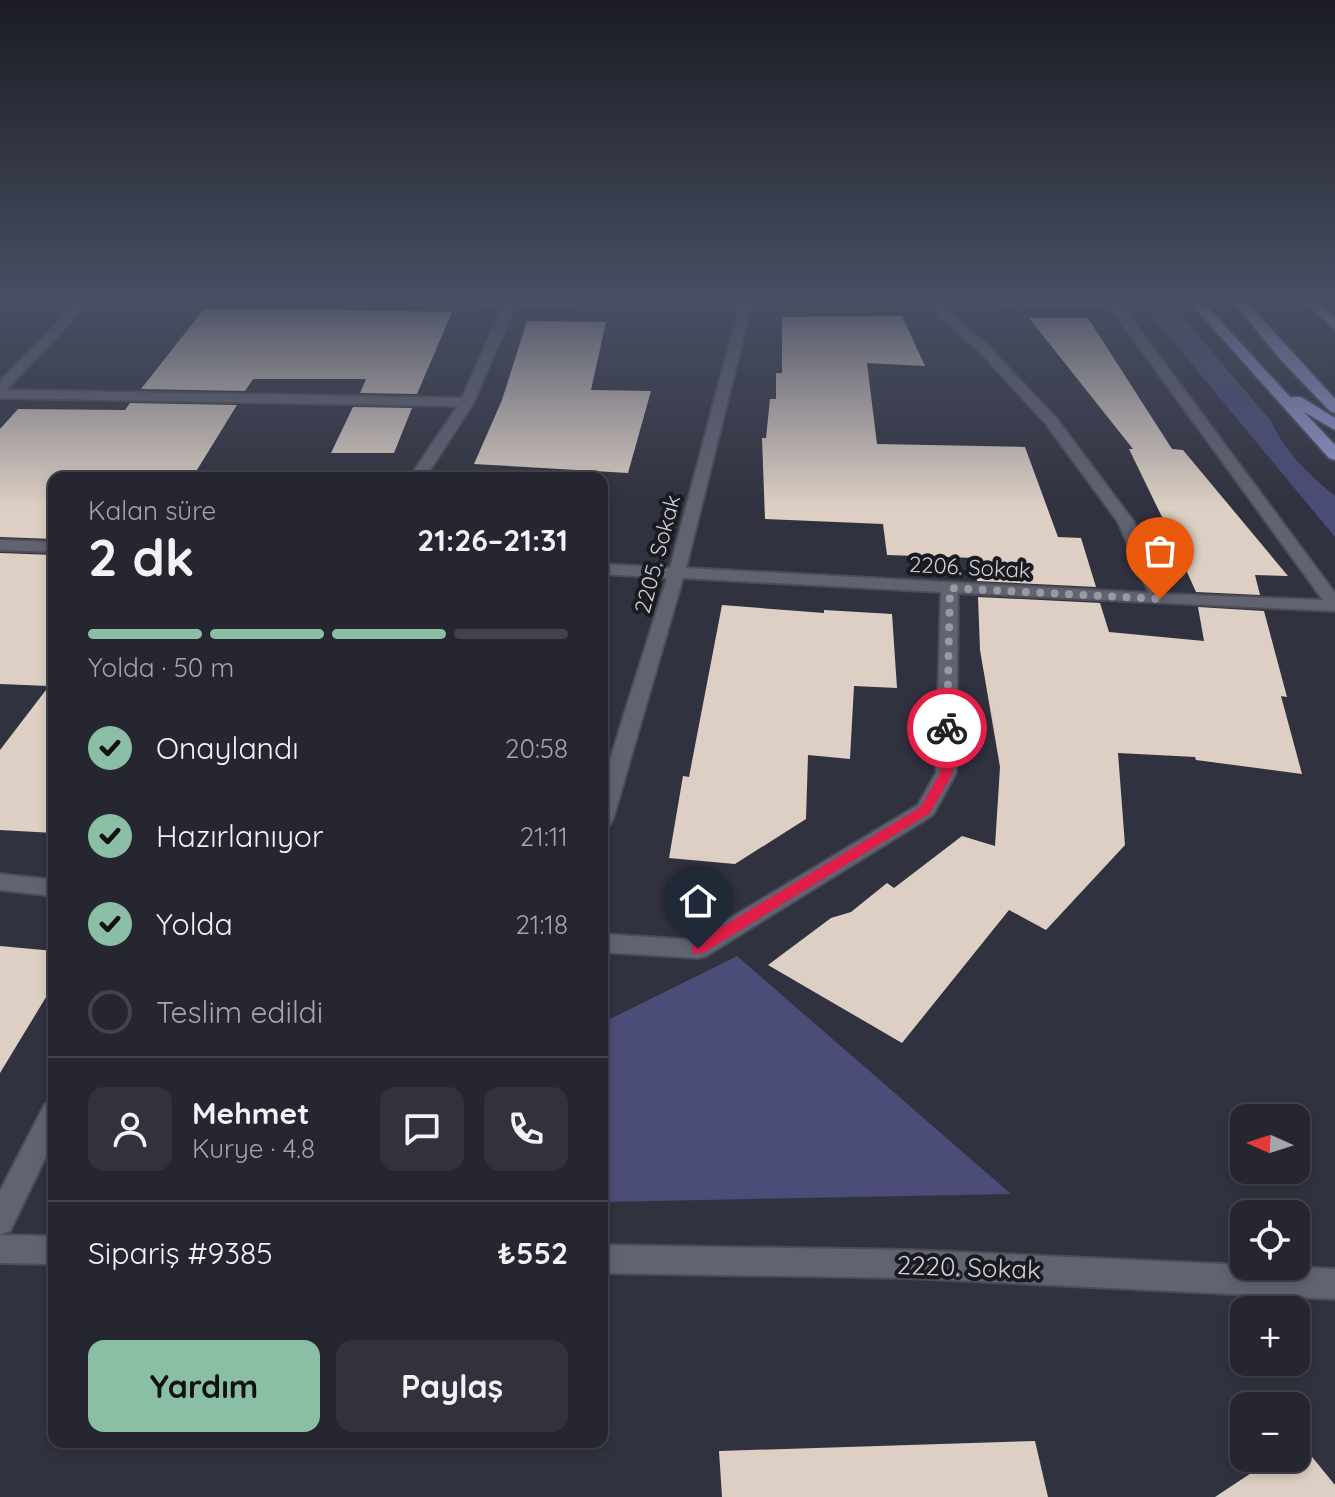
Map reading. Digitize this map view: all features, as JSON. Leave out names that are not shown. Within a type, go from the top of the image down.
[{"type":"highway","points":[[1255,368],[1335,455]]},
{"type":"highway","points":[[1296,368],[1335,408]]},
{"type":"highway","points":[[1271,385],[1335,425]]},
{"type":"street","points":[[0,392],[23,368]]},
{"type":"street","points":[[421,472],[467,402],[482,368]]},
{"type":"street","name":"2205. Sokak","points":[[608,799],[677,572],[729,368]]},
{"type":"street","points":[[1001,368],[1051,421],[1126,522],[1160,599]]},
{"type":"street","points":[[1161,368],[1335,606]]},
{"type":"street","points":[[0,392],[467,402]]},
{"type":"street","points":[[0,545],[48,547]]},
{"type":"street","name":"2206. Sokak","points":[[608,569],[1335,606]]},
{"type":"street","points":[[608,943],[698,949],[926,810],[946,773],[950,588]]},
{"type":"street","points":[[0,882],[48,887]]},
{"type":"street","points":[[0,1221],[48,1124]]},
{"type":"street","points":[[0,1249],[48,1250]]},
{"type":"street","name":"2220. Sokak","points":[[608,1259],[910,1264],[1335,1284]]},
{"type":"shaded area","points":[[1195,368],[1226,368],[1271,421],[1298,462],[1335,496],[1335,537]]},
{"type":"shaded area","points":[[737,956],[1011,1194],[608,1202],[608,1020]]},
{"type":"building","points":[[158,368],[428,368],[417,394],[360,393],[366,379],[253,379],[245,391],[141,389]]},
{"type":"building","points":[[512,368],[596,368],[591,390],[651,391],[628,473],[474,464],[502,400]]},
{"type":"building","points":[[782,368],[868,368],[877,444],[1025,447],[1058,537],[1081,538],[1096,587],[977,581],[976,558],[887,555],[883,524],[765,519],[762,438],[766,438],[770,399],[776,399],[776,373],[782,373]]},
{"type":"building","points":[[1069,368],[1120,368],[1172,449],[1183,450],[1288,576],[1255,575],[1260,595],[1196,592],[1174,543],[1182,543],[1161,515],[1129,449],[1133,449]]},
{"type":"building","points":[[130,403],[237,405],[196,472],[48,472],[48,539],[0,537],[0,429],[18,409],[125,410]]},
{"type":"building","points":[[353,407],[412,408],[394,453],[331,453]]},
{"type":"building","points":[[0,553],[48,555],[48,686],[0,684]]},
{"type":"building","points":[[978,597],[1100,603],[1109,632],[1204,641],[1198,607],[1264,611],[1287,697],[1281,696],[1302,774],[1196,760],[1195,757],[1118,753],[1125,845],[1046,930],[1009,910],[902,1043],[768,965],[831,918],[851,912],[887,883],[894,888],[962,836],[995,846],[1000,767],[980,650]]},
{"type":"building","points":[[722,605],[824,613],[824,610],[892,614],[897,688],[854,686],[850,759],[808,755],[806,819],[735,864],[669,858],[683,776],[689,777]]},
{"type":"building","points":[[48,687],[48,833],[0,830],[0,750]]},
{"type":"building","points":[[0,946],[48,950],[48,994],[0,1073]]},
{"type":"building","points":[[1035,1441],[1048,1497],[722,1497],[719,1451]]},
{"type":"building","points":[[1310,1454],[1335,1485],[1335,1497],[1215,1497],[1253,1472],[1310,1472]]},
{"type":"way so far","points":[[947,728],[950,588],[1160,599]]},
{"type":"route","points":[[698,949],[926,810],[946,773],[947,728]]}]
